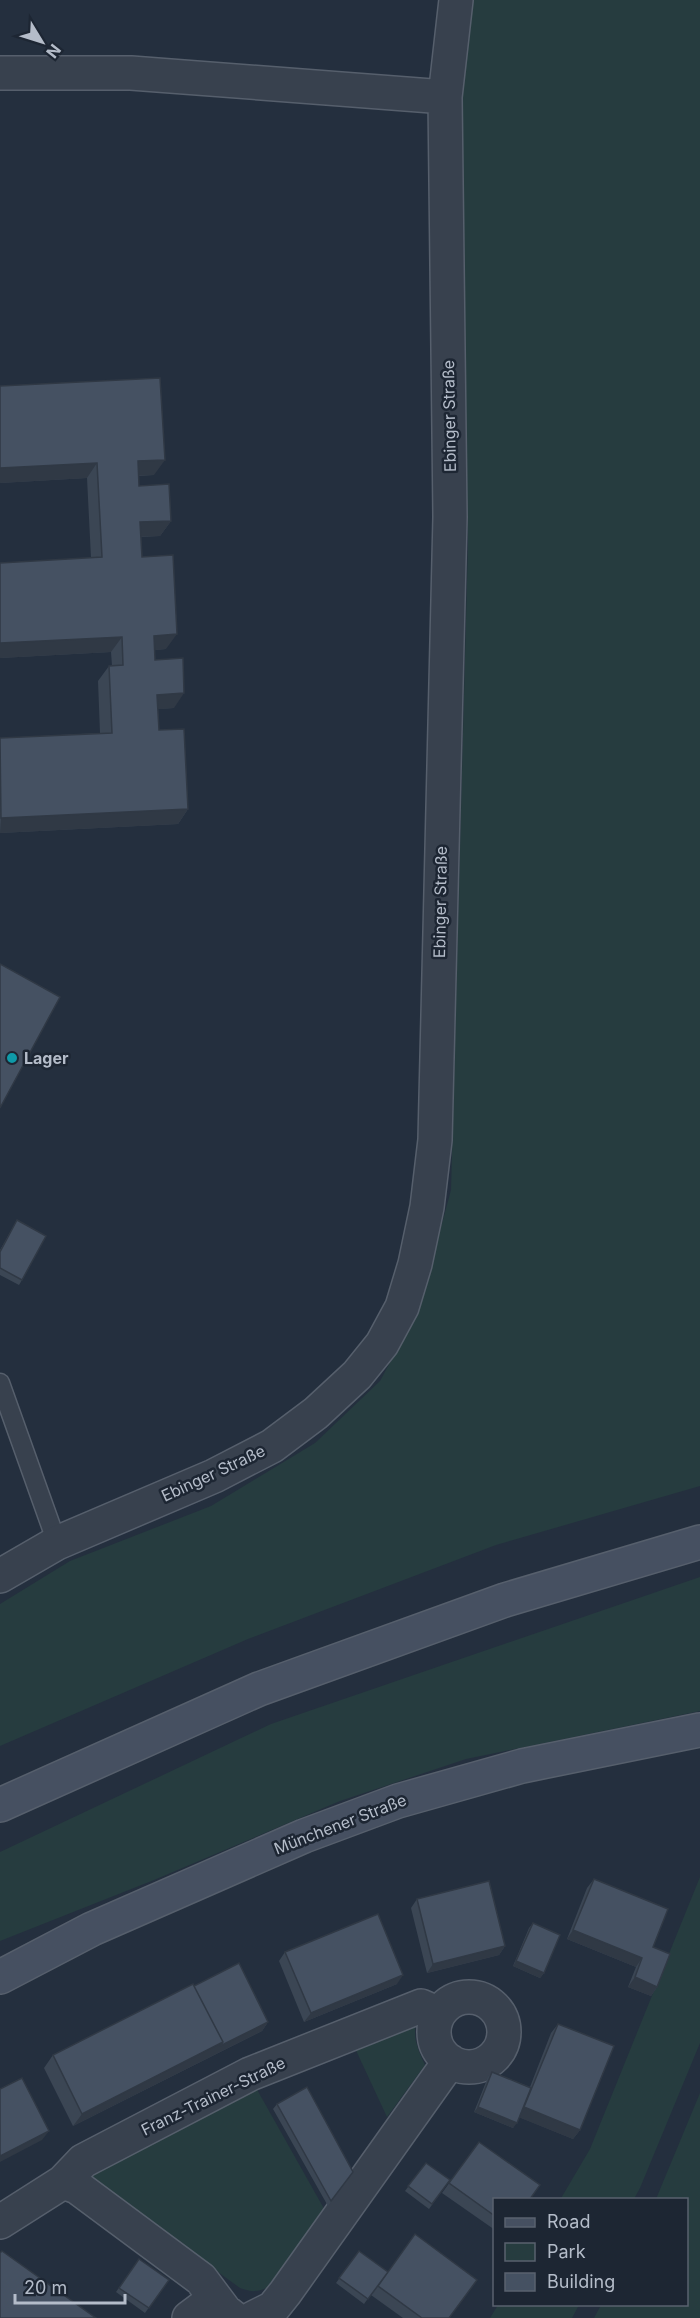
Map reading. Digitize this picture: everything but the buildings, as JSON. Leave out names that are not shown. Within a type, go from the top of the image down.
[{"type":"main road","points":[[0,1805],[259,1689],[505,1600],[700,1542]]},
{"type":"main road","name":"Münchener Straße","points":[[0,1977],[92,1929],[304,1836],[388,1805],[522,1766],[700,1730]]},
{"type":"street","name":"Ebinger Straße","points":[[0,1576],[57,1543],[214,1476],[272,1446],[357,1375],[382,1344],[402,1307],[415,1264],[427,1207],[435,1140],[450,517],[445,97],[456,0]]},
{"type":"street","points":[[0,73],[131,73],[445,97]]},
{"type":"street","points":[[468,1997],[480,1999],[498,2012],[504,2035],[501,2046],[494,2056],[473,2067],[461,2066],[450,2061],[442,2054],[434,2034],[439,2013],[457,1999],[468,1997]]},
{"type":"street","name":"Franz-Trainer-Straße","points":[[0,2222],[63,2182],[83,2161],[250,2074],[422,2006],[439,2013]]},
{"type":"street","points":[[189,2318],[201,2309],[237,2316],[273,2308],[450,2061]]},
{"type":"street","points":[[63,2182],[77,2187],[201,2279],[237,2316]]},
{"type":"lane","points":[[0,1383],[57,1543]]},
{"type":"green space","points":[[467,0],[700,0],[700,1486],[496,1545],[248,1639],[0,1746],[0,1604],[70,1561],[211,1506],[315,1443],[380,1381],[419,1309],[451,1190],[468,544],[458,118]]},
{"type":"green space","points":[[700,1577],[700,1711],[466,1759],[340,1801],[154,1880],[0,1941],[0,1852],[271,1724]]},
{"type":"green space","points":[[700,1877],[700,2043],[635,2198],[561,2198],[590,2149]]},
{"type":"green space","points":[[417,2018],[416,2042],[425,2065],[387,2117],[353,2044]]},
{"type":"green space","points":[[255,2086],[327,2214],[272,2285],[260,2290],[249,2291],[240,2288],[90,2179],[100,2164]]},
{"type":"green space","points":[[700,2093],[700,2318],[594,2318],[600,2306],[688,2306],[688,2198],[656,2198]]},
{"type":"green space","points":[[497,2306],[578,2306],[572,2318],[490,2318]]},
{"type":"place","name":"Lager","points":[[12,1058]]}]
